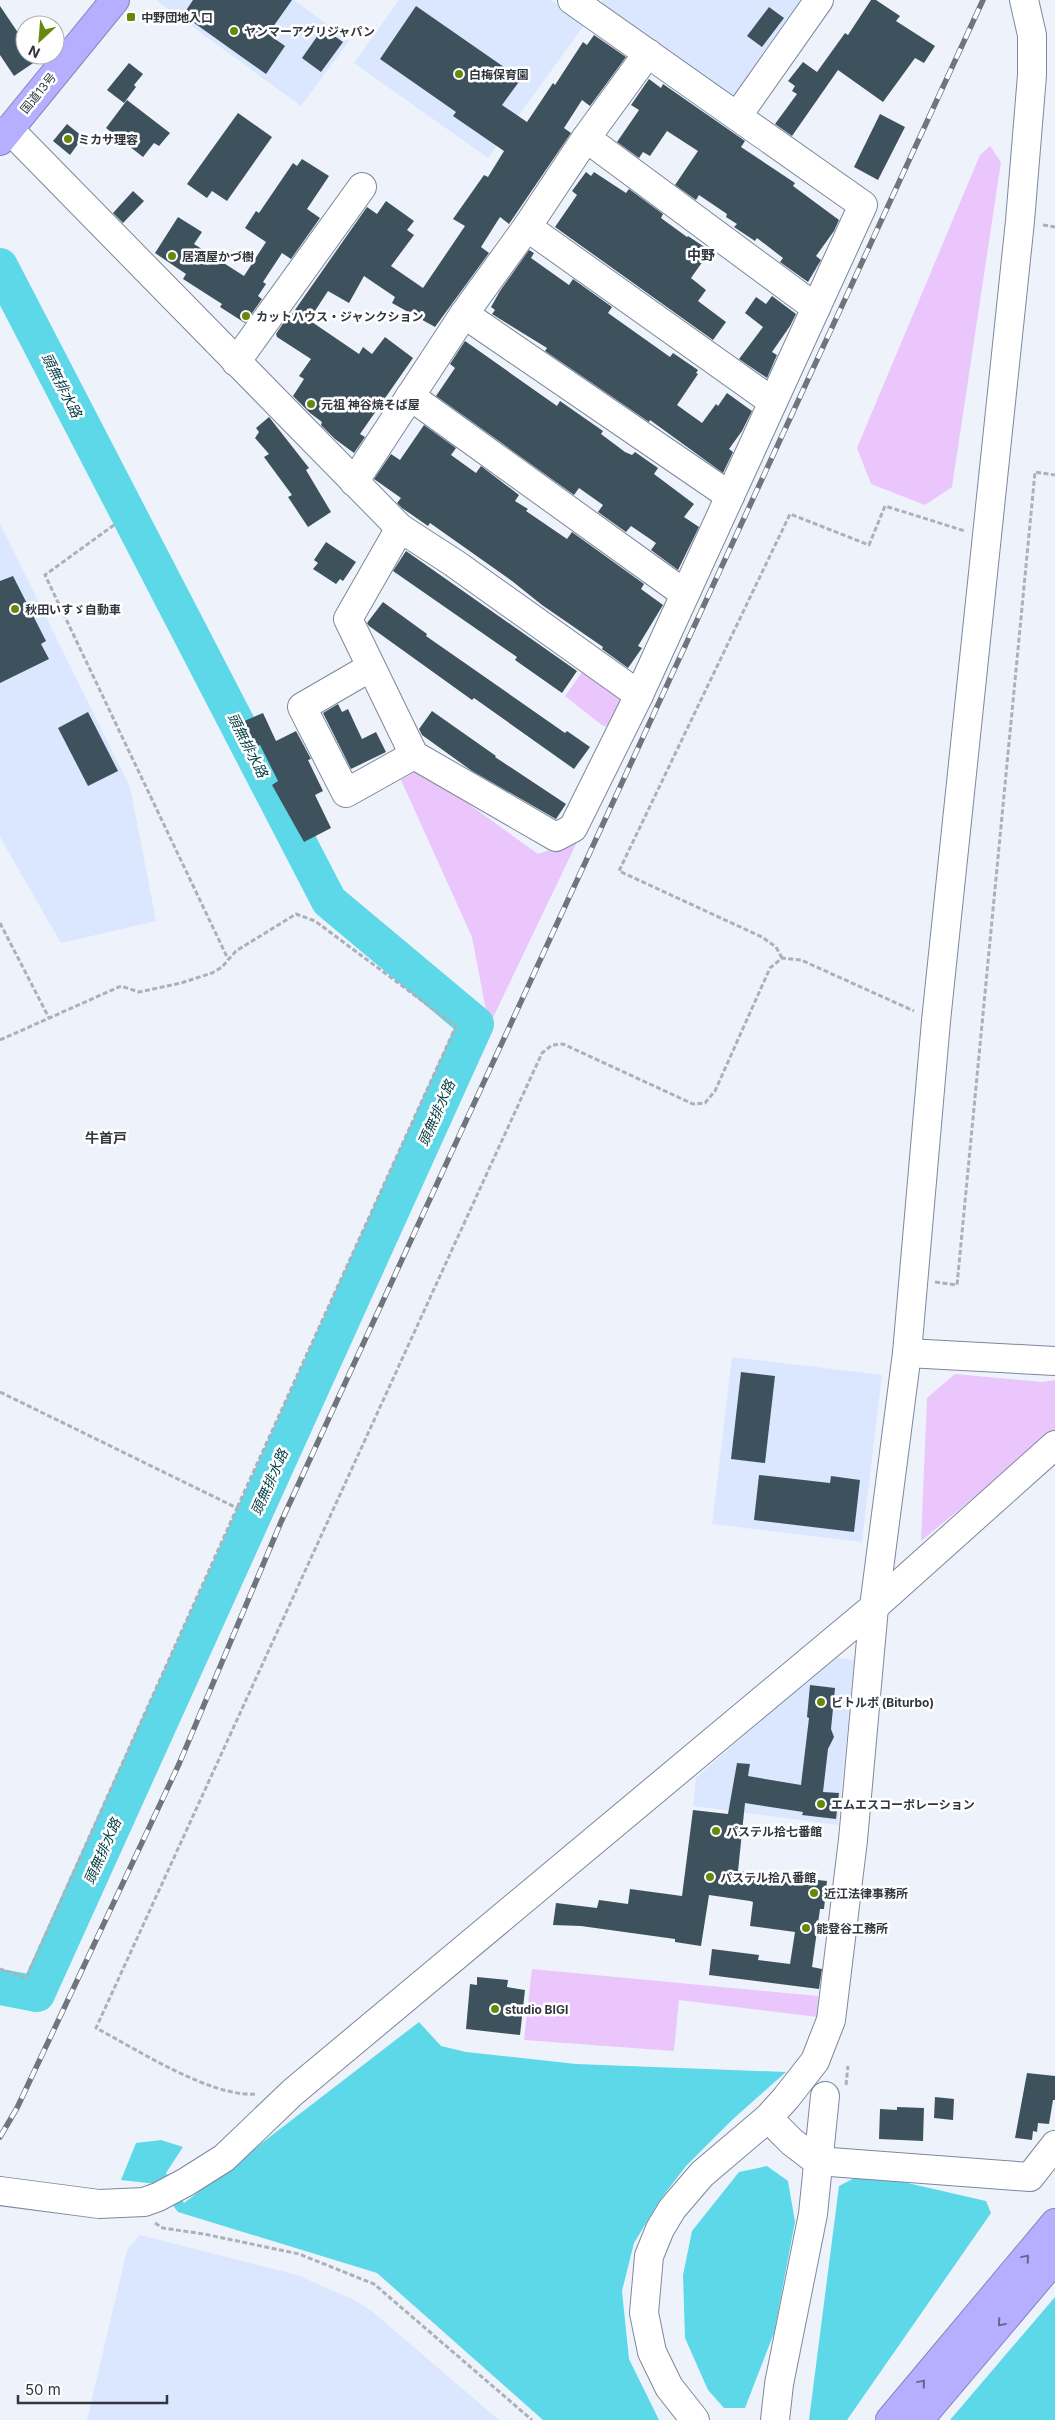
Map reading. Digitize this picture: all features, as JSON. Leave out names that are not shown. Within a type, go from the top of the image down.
[{"type":"highway","name":"国道13号","points":[[5,135],[115,0]]},
{"type":"highway","points":[[890,2420],[1055,2223]]},
{"type":"highway","points":[[919,2420],[1055,2259]]},
{"type":"street","points":[[400,528],[348,619],[414,755],[556,836],[573,828],[640,695],[863,204],[572,0]]},
{"type":"street","points":[[738,115],[819,0]]},
{"type":"street","points":[[695,2420],[669,2388],[652,2352],[644,2313],[649,2256],[660,2229],[672,2210],[702,2174],[768,2118],[814,2061],[832,2020],[853,1840],[874,1607],[907,1353],[936,1021],[1020,221],[1032,74],[1032,35],[1024,0]]},
{"type":"street","points":[[354,482],[464,314],[527,227],[586,138],[648,54]]},
{"type":"street","points":[[5,135],[236,362],[400,528],[454,563],[640,695]]},
{"type":"street","points":[[586,138],[816,308]]},
{"type":"street","points":[[236,362],[362,187]]},
{"type":"street","points":[[527,227],[773,402]]},
{"type":"street","points":[[464,314],[730,496]]},
{"type":"street","points":[[410,396],[685,594]]},
{"type":"street","points":[[371,666],[302,707],[346,793],[414,755]]},
{"type":"street","points":[[907,1353],[1055,1361]]},
{"type":"street","points":[[0,2190],[99,2204],[144,2202],[158,2197],[186,2182],[224,2158],[294,2092],[874,1607],[1055,1445]]},
{"type":"street","points":[[775,2420],[779,2384],[812,2214],[825,2096]]},
{"type":"street","points":[[768,2118],[792,2142],[817,2161],[1030,2177],[1055,2146]]},
{"type":"path","points":[[912,1280],[957,1285],[1035,472],[1055,475]]},
{"type":"path","points":[[782,958],[776,948],[762,937],[619,871],[790,514],[869,545],[884,506],[987,538]]},
{"type":"path","points":[[114,526],[44,575],[228,959]]},
{"type":"path","points":[[0,1040],[121,986],[139,992],[181,983],[212,973],[222,967],[236,951],[296,914],[315,921],[456,1026],[26,1978],[0,1969]]},
{"type":"path","points":[[0,923],[48,1018]]},
{"type":"path","points":[[259,2094],[242,2095],[212,2088],[96,2028],[542,1053],[552,1045],[563,1044],[693,1104],[705,1103],[715,1091],[770,968],[782,958],[801,960],[936,1021]]},
{"type":"path","points":[[0,1392],[237,1508]]},
{"type":"path","points":[[131,2202],[146,2217],[163,2228],[204,2234],[298,2254],[374,2284],[532,2420]]},
{"type":"shaded area","points":[[156,0],[294,0],[349,41],[301,106]]},
{"type":"shaded area","name":"白梅保育園","points":[[399,0],[551,0],[585,24],[488,158],[354,63]]},
{"type":"shaded area","points":[[603,0],[804,0],[734,99],[598,8]]},
{"type":"shaded area","points":[[990,146],[1001,162],[952,487],[925,505],[871,484],[857,448],[980,155]]},
{"type":"shaded area","points":[[0,524],[130,787],[156,921],[61,943],[0,837]]},
{"type":"shaded area","points":[[588,664],[623,696],[610,726],[603,726],[565,696]]},
{"type":"shaded area","points":[[420,769],[538,854],[578,840],[489,1026],[472,937],[401,780]]},
{"type":"shaded area","points":[[732,1357],[882,1375],[862,1542],[712,1524]]},
{"type":"shaded area","points":[[955,1374],[1043,1382],[1055,1380],[1055,1431],[921,1541],[927,1398]]},
{"type":"shaded area","points":[[832,1657],[854,1660],[838,1825],[693,1806],[696,1778]]},
{"type":"shaded area","points":[[532,1969],[818,1996],[817,2017],[679,2000],[674,2051],[524,2040]]},
{"type":"shaded area","points":[[140,2235],[297,2275],[354,2300],[373,2312],[499,2420],[87,2420],[127,2250]]},
{"type":"water","points":[[419,2022],[441,2046],[466,2052],[576,2064],[786,2072],[732,2120],[686,2166],[660,2200],[634,2243],[622,2291],[629,2359],[659,2420],[543,2420],[377,2273],[178,2212],[156,2184],[121,2180],[136,2143],[161,2140],[183,2147],[166,2173],[184,2203]]},
{"type":"water","points":[[767,2166],[788,2181],[795,2222],[774,2333],[745,2408],[724,2408],[708,2390],[685,2338],[683,2275],[692,2231],[739,2172]]},
{"type":"water","points":[[864,2173],[986,2201],[991,2213],[847,2420],[809,2420],[839,2186]]},
{"type":"water","points":[[1055,2297],[1055,2420],[950,2420]]},
{"type":"building","name":"ヤンマーアグリジャパン","points":[[193,0],[292,0],[268,34],[285,46],[266,74],[183,15]]},
{"type":"building","points":[[871,0],[876,0],[900,16],[896,21],[935,46],[924,63],[915,58],[883,102],[838,70],[792,136],[775,124],[797,94],[792,91],[795,86],[788,81],[803,62],[817,72],[845,33],[848,35]]},
{"type":"building","points":[[0,6],[15,28],[15,65],[30,65],[14,76],[0,55]]},
{"type":"building","points":[[416,6],[521,79],[502,105],[527,122],[553,83],[555,85],[583,42],[587,45],[594,35],[626,57],[590,106],[582,100],[564,128],[571,133],[509,224],[500,217],[481,247],[489,253],[435,327],[392,303],[395,297],[364,276],[349,303],[328,291],[309,320],[359,354],[363,347],[372,354],[385,337],[413,358],[360,434],[365,437],[354,453],[335,439],[321,425],[322,422],[293,396],[304,379],[299,376],[311,359],[277,337],[276,334],[367,207],[377,214],[386,201],[414,221],[407,230],[414,235],[391,266],[423,288],[465,226],[453,219],[484,175],[488,177],[504,151],[453,116],[456,112],[380,59]]},
{"type":"building","points":[[769,7],[784,18],[762,47],[747,36]]},
{"type":"building","points":[[323,28],[343,42],[321,72],[302,58]]},
{"type":"building","points":[[129,63],[143,74],[124,103],[107,90]]},
{"type":"building","points":[[649,79],[661,88],[663,84],[745,141],[741,147],[795,183],[793,186],[839,220],[834,231],[816,256],[821,260],[808,282],[780,262],[783,258],[757,238],[755,241],[734,227],[737,224],[726,217],[727,214],[699,195],[696,200],[675,185],[698,151],[667,131],[650,156],[643,152],[639,158],[617,142],[639,110],[631,105]]},
{"type":"building","points":[[127,100],[170,133],[159,146],[154,143],[143,157],[106,128]]},
{"type":"building","points":[[238,113],[272,137],[227,201],[212,191],[207,198],[187,184]]},
{"type":"building","points":[[880,114],[905,127],[878,180],[854,167]]},
{"type":"building","name":"ミカサ理容","points":[[67,124],[83,137],[70,155],[53,141]]},
{"type":"building","points":[[302,159],[329,176],[307,209],[320,218],[291,259],[282,253],[263,282],[266,284],[258,296],[262,299],[245,323],[220,307],[222,304],[183,279],[186,274],[155,253],[178,217],[202,232],[194,244],[244,276],[266,242],[245,228],[256,211],[259,213],[293,163],[297,166]]},
{"type":"building","points":[[586,172],[591,176],[594,172],[626,193],[629,189],[663,214],[661,218],[706,248],[704,251],[708,254],[691,278],[706,290],[698,301],[726,322],[713,340],[555,227],[577,195],[572,191]]},
{"type":"building","points":[[133,191],[144,201],[123,223],[113,213]]},
{"type":"building","points":[[529,250],[534,253],[531,258],[569,285],[573,279],[612,307],[608,313],[670,357],[673,353],[698,370],[696,373],[698,374],[677,405],[702,423],[727,393],[752,411],[742,431],[729,449],[733,452],[723,473],[650,420],[649,422],[545,351],[547,348],[492,314],[495,310],[491,307],[500,291]]},
{"type":"building","points":[[772,296],[796,314],[772,352],[777,355],[767,378],[739,359],[763,327],[745,313],[756,297],[766,304]]},
{"type":"building","points":[[465,341],[557,406],[560,401],[603,431],[601,434],[625,452],[632,455],[635,452],[658,468],[654,474],[694,504],[684,517],[699,527],[678,570],[651,550],[656,543],[631,526],[626,532],[598,512],[603,505],[579,488],[574,495],[436,396],[455,368],[450,364]]},
{"type":"building","points":[[269,417],[309,468],[306,470],[331,512],[308,527],[288,497],[292,495],[264,457],[269,454],[255,438],[259,432],[256,428]]},
{"type":"building","points":[[424,425],[456,448],[451,455],[476,473],[481,466],[519,495],[515,501],[528,509],[526,511],[567,539],[572,532],[644,584],[641,589],[663,605],[638,646],[642,648],[628,668],[602,649],[603,647],[542,605],[512,581],[430,523],[428,526],[402,508],[397,503],[401,498],[374,479],[391,454],[400,460]]},
{"type":"building","points":[[326,542],[356,562],[343,581],[340,579],[336,584],[313,569],[318,563],[314,560]]},
{"type":"building","points":[[406,551],[577,671],[562,693],[515,660],[517,657],[393,571]]},
{"type":"building","name":"秋田いすゞ自動車","points":[[13,576],[46,641],[41,644],[49,659],[0,683],[0,581]]},
{"type":"building","points":[[383,602],[427,634],[426,636],[565,733],[567,731],[590,747],[574,769],[474,698],[472,700],[369,626],[367,623]]},
{"type":"building","points":[[338,704],[342,712],[348,709],[362,739],[376,732],[386,752],[351,769],[323,713]]},
{"type":"building","points":[[432,711],[495,757],[566,804],[556,819],[472,771],[422,735],[419,729]]},
{"type":"building","points":[[88,712],[118,771],[88,786],[58,728]]},
{"type":"building","points":[[263,713],[276,741],[296,731],[311,759],[308,760],[323,791],[315,795],[331,828],[304,842],[272,785],[278,781],[260,745],[254,748],[242,722]]},
{"type":"building","points":[[741,1372],[775,1376],[765,1463],[731,1459]]},
{"type":"building","points":[[759,1475],[830,1483],[831,1476],[860,1480],[854,1532],[754,1520]]},
{"type":"building","points":[[810,1685],[835,1688],[831,1729],[834,1737],[828,1749],[823,1792],[839,1793],[836,1819],[802,1815],[803,1812],[745,1803],[738,1871],[827,1881],[824,1909],[820,1909],[812,1967],[822,1969],[819,1989],[709,1975],[712,1949],[759,1955],[758,1960],[790,1964],[795,1932],[750,1926],[753,1902],[750,1901],[709,1895],[701,1946],[675,1942],[675,1939],[581,1926],[553,1925],[556,1903],[597,1908],[599,1900],[628,1904],[630,1889],[682,1896],[693,1810],[728,1814],[737,1763],[750,1764],[748,1776],[801,1785],[809,1718],[807,1717]]},
{"type":"building","name":"studio BIGI","points":[[477,1977],[508,1980],[507,1987],[525,1990],[520,2035],[466,2029],[470,1984],[477,1985]]},
{"type":"building","points":[[1027,2073],[1055,2076],[1055,2100],[1053,2100],[1049,2124],[1038,2123],[1037,2132],[1033,2131],[1032,2140],[1015,2138]]},
{"type":"building","points":[[935,2097],[954,2099],[953,2120],[934,2118]]},
{"type":"building","points":[[897,2107],[924,2108],[923,2141],[879,2139],[880,2109],[897,2110]]},
{"type":"waterway","name":"頭無排水路","points":[[0,266],[329,901],[476,1024],[37,1994],[0,1987]]},
{"type":"railway","points":[[0,2137],[17,2108],[179,1764],[281,1522],[983,0]]},
{"type":"place","name":"中野団地入口","points":[[131,17]]},
{"type":"place","name":"ヤンマーアグリジャパン","points":[[234,31]]},
{"type":"place","name":"白梅保育園","points":[[459,74]]},
{"type":"place","name":"ミカサ理容","points":[[68,139]]},
{"type":"place","name":"居酒屋かづ樹","points":[[172,256]]},
{"type":"place","name":"カットハウス・ジャンクション","points":[[246,316]]},
{"type":"place","name":"元祖 神谷焼そば屋","points":[[311,404]]},
{"type":"place","name":"秋田いすゞ自動車","points":[[15,609]]},
{"type":"place","name":"ビトルボ (Biturbo)","points":[[821,1702]]},
{"type":"place","name":"エムエスコーポレーション","points":[[821,1804]]},
{"type":"place","name":"パステル拾七番館","points":[[716,1831]]},
{"type":"place","name":"パステル拾八番館","points":[[710,1877]]},
{"type":"place","name":"近江法律事務所","points":[[814,1893]]},
{"type":"place","name":"能登谷工務所","points":[[806,1928]]},
{"type":"place","name":"studio BIGI","points":[[495,2009]]},
{"type":"district","name":"中野","points":[[701,254]]},
{"type":"district","name":"牛首戸","points":[[106,1137]]}]
